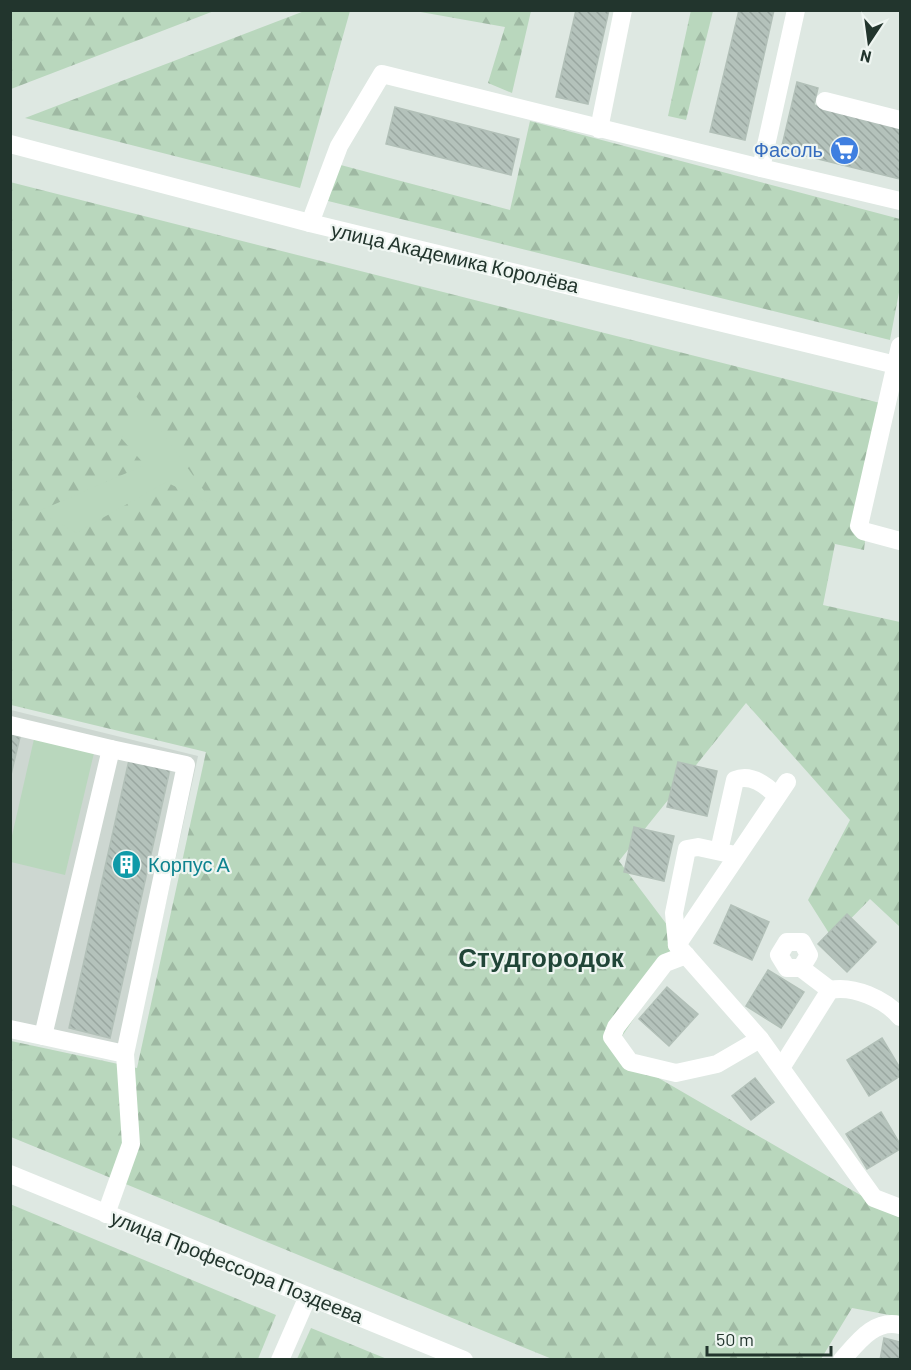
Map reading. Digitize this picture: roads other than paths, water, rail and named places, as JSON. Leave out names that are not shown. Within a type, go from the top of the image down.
[{"type":"street","points":[[598,129],[623,10]]},
{"type":"street","points":[[761,168],[796,10]]},
{"type":"street","points":[[310,224],[339,146],[382,74],[598,129],[900,201]]},
{"type":"street","points":[[825,101],[900,120]]},
{"type":"street","name":"улица Академика Королёва","points":[[10,144],[310,224],[898,366]]},
{"type":"street","points":[[900,346],[898,366],[859,526],[869,534],[900,541]]},
{"type":"street","points":[[10,725],[186,765],[125,1054],[130,1144],[106,1214]]},
{"type":"street","points":[[43,1036],[111,749]]},
{"type":"street","points":[[727,853],[735,780],[744,778],[782,789],[727,853],[682,950],[665,963],[616,1027],[612,1037],[623,1056],[639,1066],[676,1073],[717,1064],[760,1038]]},
{"type":"street","points":[[727,853],[698,847],[687,849],[674,913],[682,950],[760,1038],[874,1198],[900,1208]]},
{"type":"street","points":[[801,968],[830,990],[841,988],[876,998],[893,1008],[900,1017]]},
{"type":"street","points":[[781,1068],[830,990]]},
{"type":"street","points":[[10,1029],[125,1054]]},
{"type":"street","name":"улица Профессора Поздеева","points":[[10,1174],[464,1359]]},
{"type":"street","points":[[280,1359],[308,1296]]},
{"type":"street","points":[[842,1359],[875,1327],[892,1323],[900,1324]]},
{"type":"place","name":"Фасоль","points":[[844,150]]},
{"type":"place","name":"Корпус А","points":[[127,865]]},
{"type":"district","name":"Студгородок","points":[[541,958]]}]
